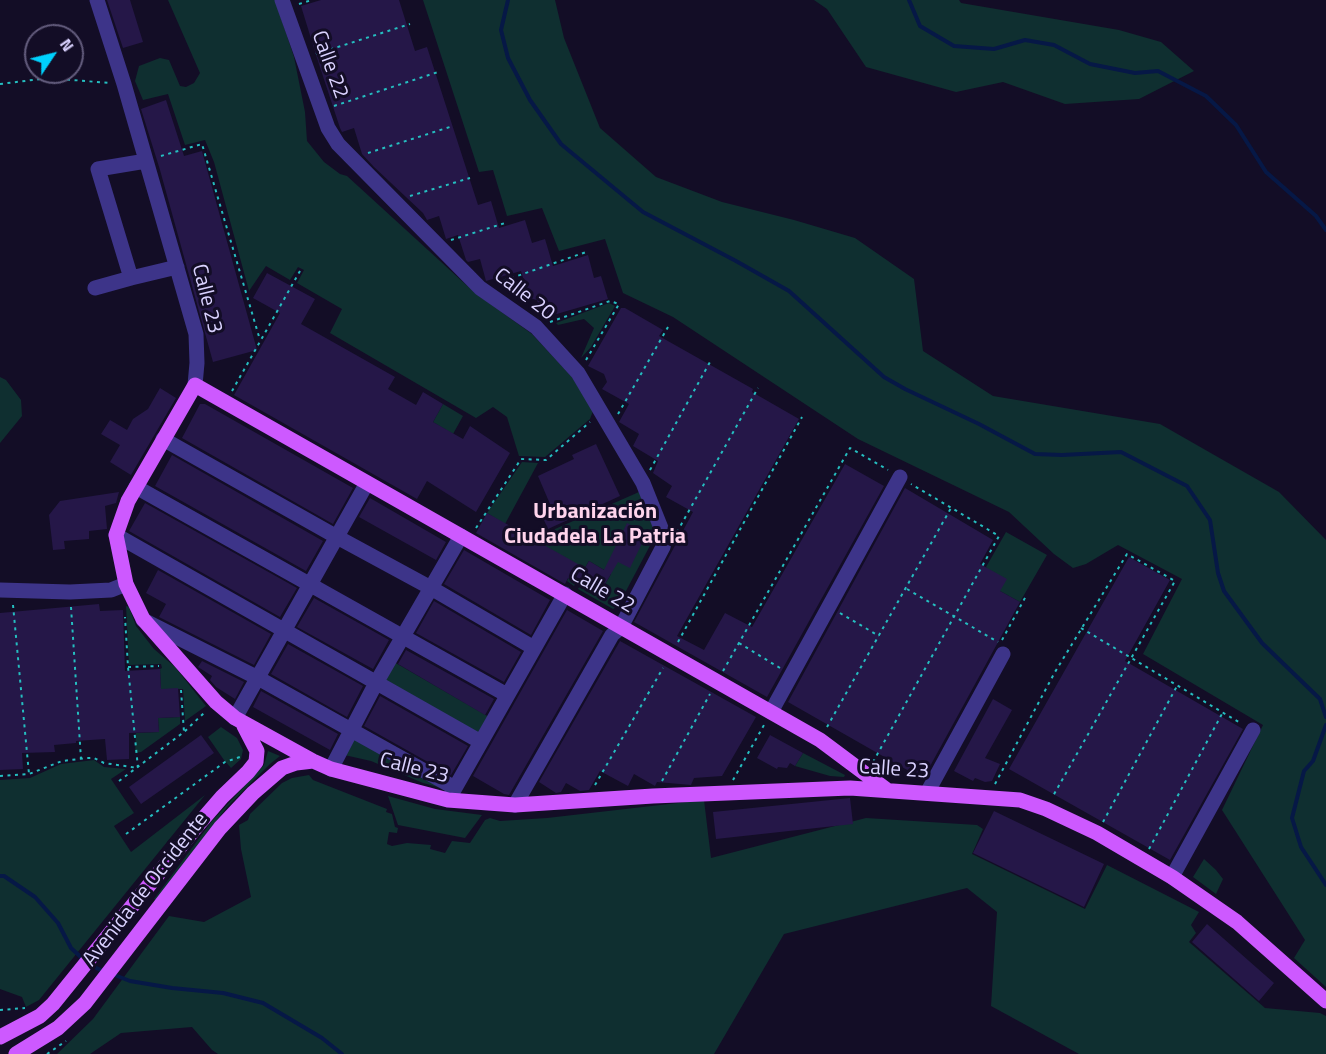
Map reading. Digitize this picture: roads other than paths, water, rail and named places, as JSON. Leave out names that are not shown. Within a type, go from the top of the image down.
[{"type":"main road","name":"Calle 22","points":[[195,385],[820,740],[887,790]]},
{"type":"main road","name":"Calle 23","points":[[195,385],[128,501],[116,535],[126,584],[143,619],[216,702],[239,721],[331,769],[514,806],[653,796],[850,788],[1020,800],[1046,809],[1098,833],[1172,877],[1237,922],[1326,1001]]},
{"type":"main road","name":"Avenida de Occidente","points":[[0,1037],[40,1016],[69,986],[196,827],[256,762],[255,743],[239,721]]},
{"type":"main road","name":"Avenida de Occidente","points":[[19,1053],[58,1028],[85,1003],[220,828],[253,793],[282,768],[313,761]]},
{"type":"main road","points":[[850,788],[855,782],[854,764]]},
{"type":"street","name":"Calle 23","points":[[97,0],[124,84],[196,334],[195,385]]},
{"type":"street","name":"Calle 22","points":[[282,0],[328,128],[338,144]]},
{"type":"street","name":"Calle 20","points":[[338,144],[480,288],[536,327],[578,373],[602,412],[643,483],[664,538],[663,547],[621,627]]},
{"type":"street","points":[[131,278],[98,169],[146,161]]},
{"type":"street","points":[[95,288],[177,267]]},
{"type":"street","points":[[163,439],[534,648]]},
{"type":"street","points":[[771,712],[900,477]]},
{"type":"street","points":[[239,721],[258,678],[367,483]]},
{"type":"street","points":[[136,487],[507,695]]},
{"type":"street","points":[[116,535],[481,742]]},
{"type":"street","points":[[331,769],[350,730],[430,588],[465,538]]},
{"type":"street","points":[[6,590],[70,592],[111,590],[126,584]]},
{"type":"street","points":[[143,619],[258,678],[350,730],[451,794],[565,594]]},
{"type":"street","points":[[514,806],[612,635],[621,627]]},
{"type":"street","points":[[927,793],[1003,654]]},
{"type":"street","points":[[1172,877],[1253,729]]},
{"type":"waterway","points":[[508,0],[501,30],[508,58],[530,100],[561,144],[643,212],[789,291],[884,377],[905,389],[1035,454],[1121,452],[1187,486],[1210,520],[1218,573],[1224,591],[1262,643],[1320,699],[1326,717]]},
{"type":"waterway","points":[[909,0],[920,26],[954,46],[994,49],[1025,40],[1054,45],[1090,64],[1135,73],[1158,71],[1206,96],[1236,125],[1266,172],[1316,216],[1326,230]]},
{"type":"waterway","points":[[1326,725],[1313,761],[1304,771],[1292,818],[1301,847],[1326,885]]},
{"type":"waterway","points":[[0,876],[4,876],[35,897],[58,923],[71,948],[84,960]]},
{"type":"waterway","points":[[90,965],[105,972]]},
{"type":"waterway","points":[[112,974],[130,981],[223,993],[263,1003],[322,1038],[342,1054]]},
{"type":"district","name":"Urbanización Ciudadela La Patria","points":[[595,526]]}]
